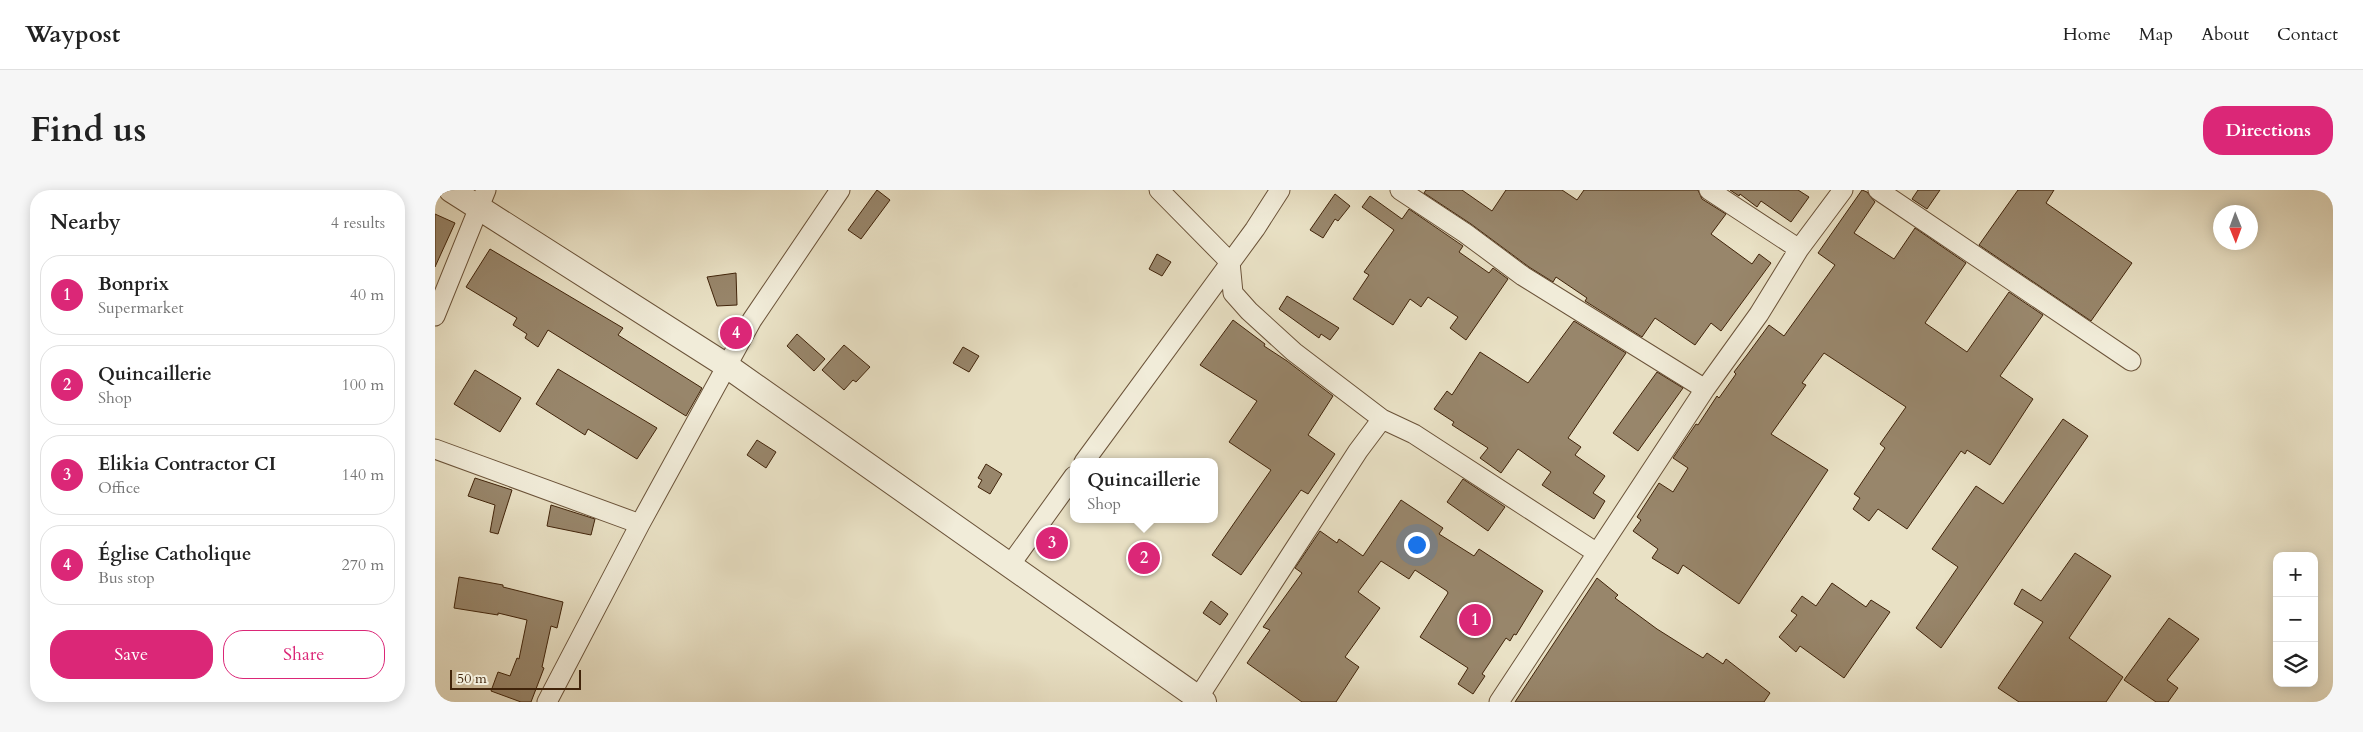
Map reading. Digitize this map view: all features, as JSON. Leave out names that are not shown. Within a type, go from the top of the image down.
[{"type":"street","points":[[451,190],[483,200],[552,253],[727,366],[1201,700],[1358,451],[1382,419]]},
{"type":"street","points":[[547,702],[640,524],[752,320],[840,190]]},
{"type":"street","points":[[1159,190],[1230,262],[1233,293],[1249,311],[1294,352],[1382,419],[1414,434],[1597,553]]},
{"type":"street","points":[[1087,458],[1230,262],[1280,190]]},
{"type":"street","points":[[1709,190],[1799,249]]},
{"type":"street","points":[[1499,702],[1705,389],[1759,314],[1799,249],[1843,190]]},
{"type":"street","points":[[1877,190],[2131,361]]},
{"type":"street","points":[[1403,191],[1465,233],[1523,276],[1705,389]]},
{"type":"street","points":[[435,316],[483,200]]},
{"type":"street","points":[[435,449],[640,524]]},
{"type":"street","points":[[1010,565],[1070,482]]},
{"type":"building","points":[[877,190],[890,200],[861,239],[848,230]]},
{"type":"building","points":[[1426,190],[1462,190],[1492,211],[1506,190],[1562,190],[1577,200],[1584,190],[1698,190],[1702,199],[1726,214],[1711,234],[1752,264],[1759,254],[1771,263],[1721,331],[1711,323],[1695,345],[1655,318],[1642,337],[1585,301],[1587,298],[1556,277],[1553,282],[1529,267],[1471,224],[1424,193]]},
{"type":"building","points":[[1730,190],[1798,190],[1809,197],[1791,222],[1761,201],[1757,207],[1740,194],[1739,196]]},
{"type":"building","points":[[1862,190],[1867,192],[1875,202],[1854,233],[1894,259],[1915,228],[1966,263],[1925,323],[1967,352],[2009,292],[2043,315],[2000,376],[2033,399],[1990,465],[1967,450],[1965,454],[1961,451],[1907,529],[1878,509],[1869,521],[1853,509],[1860,498],[1854,494],[1885,448],[1880,444],[1906,407],[1824,353],[1802,383],[1806,385],[1771,434],[1828,470],[1739,604],[1683,565],[1678,574],[1652,558],[1658,549],[1633,531],[1641,520],[1637,517],[1659,483],[1673,492],[1688,468],[1673,458],[1717,396],[1719,398],[1736,374],[1734,372],[1769,325],[1784,336],[1835,265],[1818,253]]},
{"type":"building","points":[[1918,190],[1940,190],[1927,209],[1912,199]]},
{"type":"building","points":[[2018,190],[2054,190],[2046,203],[2132,263],[2091,321],[1979,245]]},
{"type":"building","points":[[1335,194],[1350,206],[1338,221],[1335,219],[1323,238],[1310,230]]},
{"type":"building","points":[[1370,196],[1402,219],[1409,209],[1463,246],[1459,252],[1489,273],[1493,268],[1508,279],[1466,340],[1450,328],[1458,317],[1428,297],[1421,307],[1410,299],[1393,325],[1353,299],[1369,275],[1364,272],[1394,230],[1362,207]]},
{"type":"building","points":[[435,214],[455,223],[435,267]]},
{"type":"building","points":[[490,249],[623,328],[618,335],[702,388],[686,416],[548,330],[538,347],[525,338],[527,334],[513,325],[517,318],[466,287]]},
{"type":"building","points":[[1157,254],[1171,262],[1162,276],[1149,269]]},
{"type":"building","points":[[736,273],[737,305],[717,306],[707,277]]},
{"type":"building","points":[[1287,296],[1339,328],[1330,340],[1321,334],[1319,338],[1279,309]]},
{"type":"building","points":[[1233,320],[1265,344],[1264,346],[1333,396],[1308,435],[1335,454],[1308,494],[1301,490],[1241,575],[1212,555],[1271,470],[1229,442],[1257,401],[1200,365]]},
{"type":"building","points":[[1574,321],[1626,353],[1568,438],[1581,447],[1575,455],[1605,476],[1593,493],[1605,501],[1594,519],[1542,485],[1551,472],[1518,449],[1501,473],[1480,458],[1488,448],[1452,425],[1454,422],[1434,409],[1447,391],[1452,395],[1480,352],[1528,383]]},
{"type":"building","points":[[797,334],[825,359],[814,371],[787,346]]},
{"type":"building","points":[[844,345],[870,367],[856,382],[853,380],[844,390],[822,370]]},
{"type":"building","points":[[963,347],[979,356],[969,372],[953,363]]},
{"type":"building","points":[[558,369],[657,428],[637,459],[588,429],[585,435],[536,404]]},
{"type":"building","points":[[475,370],[521,398],[500,432],[454,404]]},
{"type":"building","points":[[1657,372],[1683,388],[1638,451],[1613,433]]},
{"type":"building","points":[[2063,419],[2088,436],[1941,648],[1916,628],[1958,567],[1932,549],[1976,486],[2003,504]]},
{"type":"building","points":[[757,440],[776,452],[766,468],[747,455]]},
{"type":"building","points":[[986,464],[1002,474],[990,494],[978,487],[982,480],[978,478]]},
{"type":"building","points":[[475,478],[512,490],[498,534],[490,532],[495,505],[468,496]]},
{"type":"building","points":[[1463,479],[1505,507],[1488,531],[1447,502]]},
{"type":"building","points":[[1401,500],[1443,528],[1439,534],[1474,556],[1479,549],[1543,591],[1516,635],[1514,634],[1510,641],[1506,638],[1482,674],[1485,676],[1473,694],[1458,684],[1468,668],[1420,637],[1448,593],[1447,591],[1415,570],[1409,579],[1381,561],[1358,592],[1380,608],[1345,657],[1359,667],[1336,702],[1302,702],[1247,663],[1270,630],[1263,627],[1302,573],[1295,568],[1320,531],[1337,543],[1339,539],[1363,556]]},
{"type":"building","points":[[551,505],[595,519],[591,535],[547,526]]},
{"type":"building","points":[[2075,553],[2111,576],[2069,638],[2123,677],[2106,702],[2019,702],[1998,688],[2043,622],[2014,604],[2022,589],[2041,601]]},
{"type":"building","points":[[459,577],[503,585],[503,587],[563,602],[557,628],[551,626],[542,667],[544,668],[531,702],[521,702],[491,691],[498,672],[510,676],[517,658],[519,659],[527,620],[498,613],[498,615],[454,608]]},
{"type":"building","points":[[1597,578],[1618,595],[1615,598],[1657,629],[1703,658],[1707,653],[1723,664],[1726,659],[1770,693],[1764,702],[1515,702]]},
{"type":"building","points":[[1832,583],[1866,607],[1871,600],[1890,612],[1844,678],[1800,646],[1796,652],[1779,637],[1797,615],[1791,611],[1802,596],[1816,606]]},
{"type":"building","points":[[1211,601],[1228,614],[1220,625],[1203,613]]},
{"type":"building","points":[[2169,618],[2199,639],[2167,680],[2178,688],[2168,702],[2156,702],[2124,680]]},
{"type":"place","name":"Église Catholique","points":[[736,333]]},
{"type":"place","name":"Elikia Contractor CI","points":[[1052,543]]},
{"type":"place","name":"Quincaillerie","points":[[1144,558]]},
{"type":"place","name":"Bonprix","points":[[1475,620]]}]
